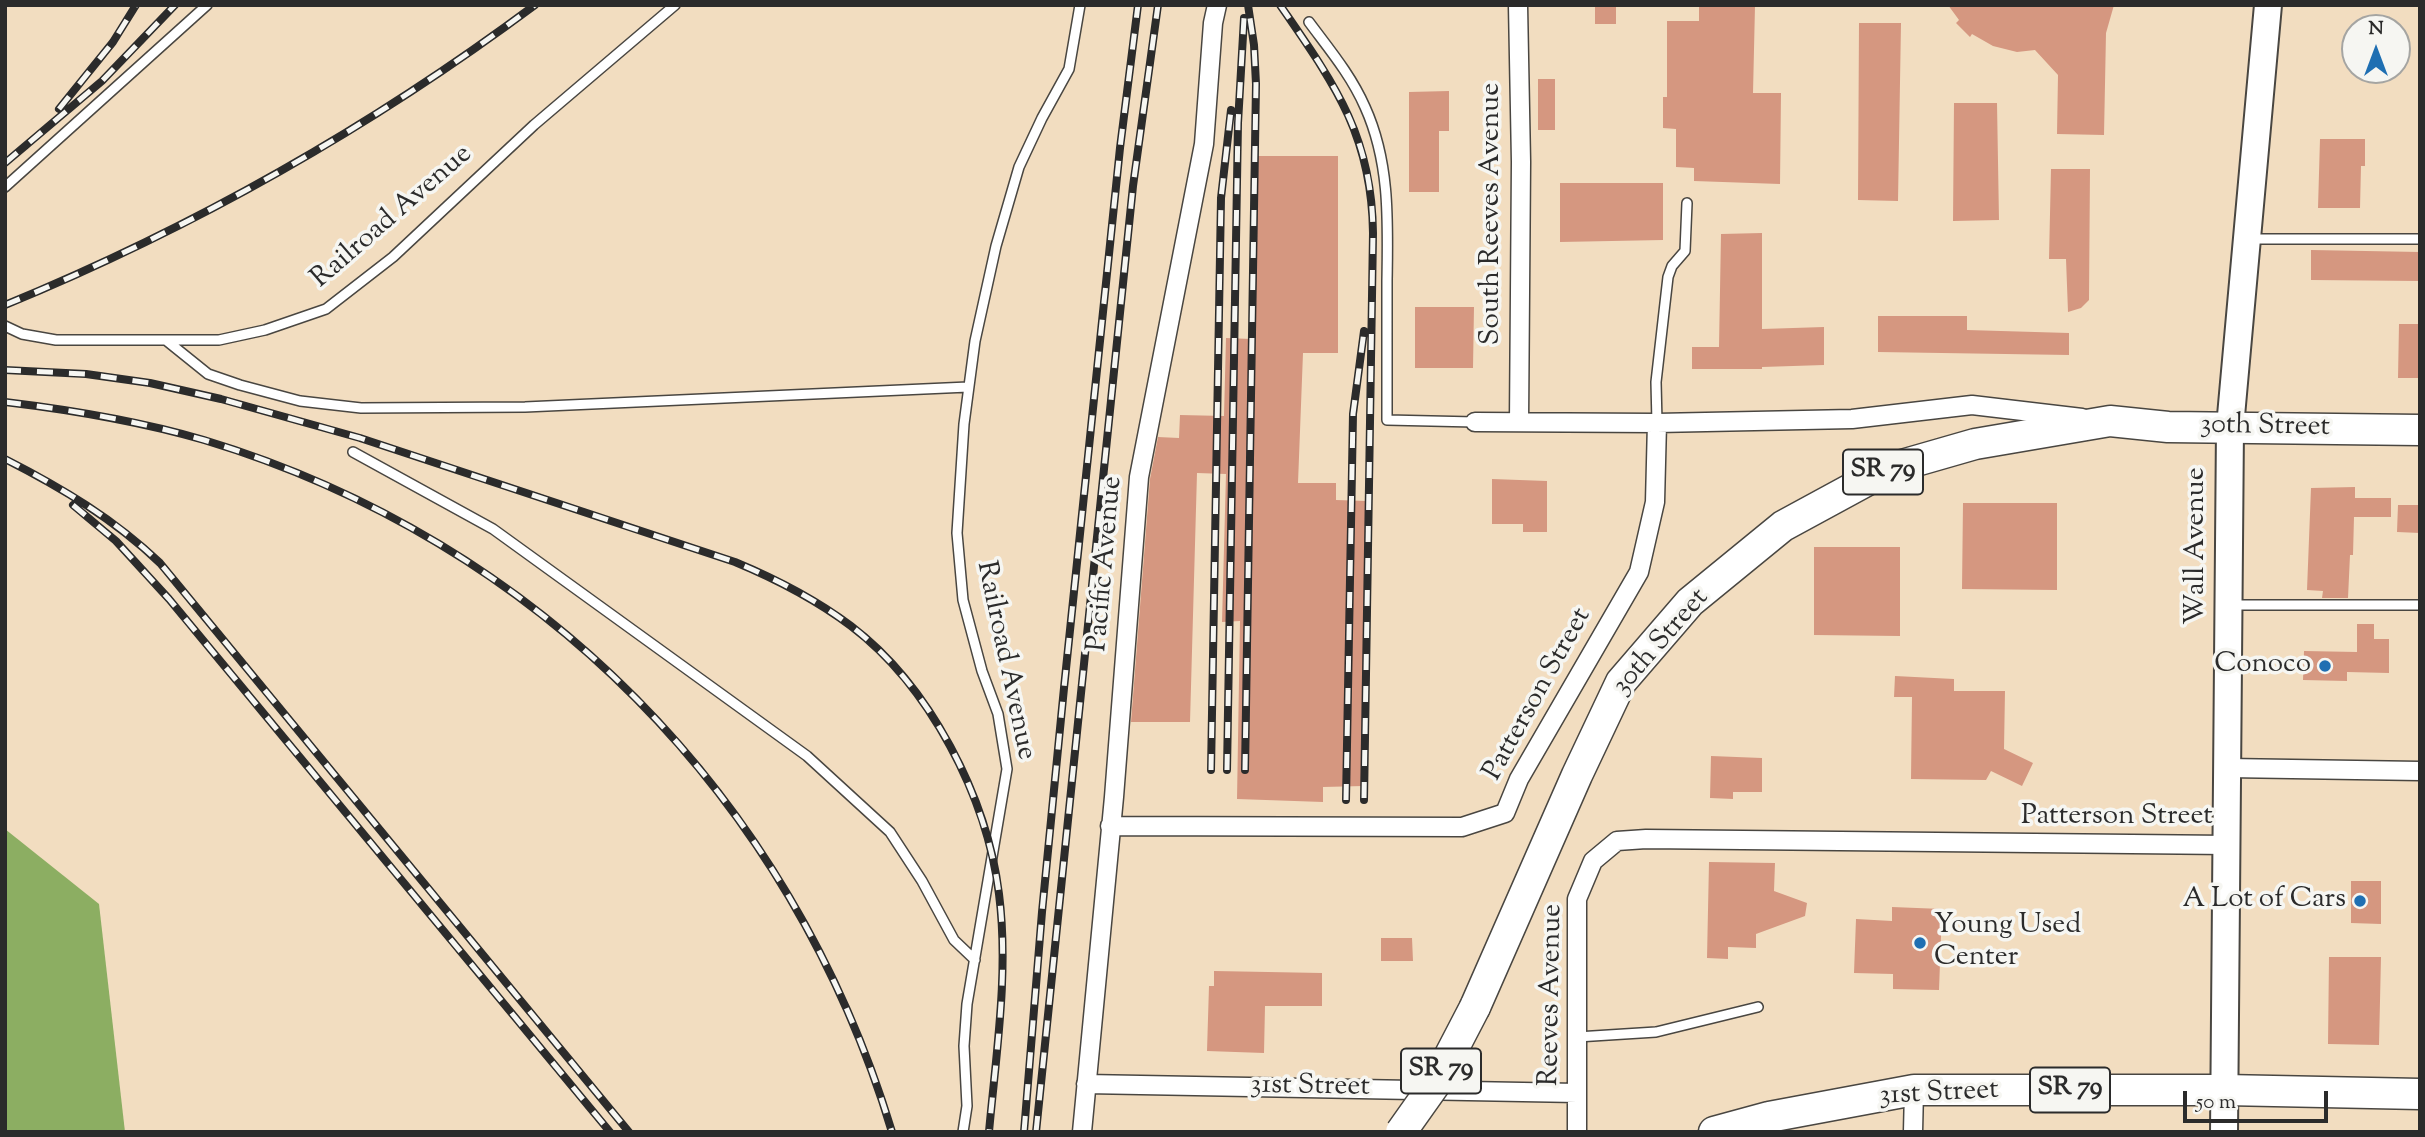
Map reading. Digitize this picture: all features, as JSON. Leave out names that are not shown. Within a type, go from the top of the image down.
[{"type":"main road","name":"Wall Avenue","points":[[2224,1132],[2230,427],[2268,5]]},
{"type":"main road","name":"30th Street","points":[[1401,1132],[1434,1084],[1475,1007],[1620,682],[1690,602],[1783,526],[1888,470],[1975,444],[2110,421],[2168,427],[2420,430]]},
{"type":"main road","name":"31st Street","points":[[1714,1132],[1769,1117],[1914,1090],[2225,1090],[2420,1094]]},
{"type":"street","name":"Pacific Avenue","points":[[1082,1132],[1139,477],[1204,144],[1213,23],[1217,5]]},
{"type":"street","name":"South Reeves Avenue","points":[[1518,5],[1521,162],[1519,422]]},
{"type":"street","name":"30th Street","points":[[1475,422],[1657,423],[1852,419],[1972,405],[2110,421]]},
{"type":"street","name":"Patterson Street","points":[[1110,826],[1462,827],[1505,813],[1519,779],[1639,572],[1655,502],[1657,423]]},
{"type":"street","name":"Patterson Street","points":[[2228,768],[2420,771]]},
{"type":"street","name":"Patterson Street","points":[[1593,861],[1617,841],[1646,839],[2228,845]]},
{"type":"street","name":"Reeves Avenue","points":[[1577,1132],[1577,899],[1593,861]]},
{"type":"street","name":"31st Street","points":[[1086,1084],[1577,1093]]},
{"type":"street","points":[[1913,1132],[1914,1090]]},
{"type":"lane","points":[[5,187],[207,5]]},
{"type":"lane","name":"Railroad Avenue","points":[[5,326],[22,334],[56,340],[219,340],[265,330],[326,309],[393,257],[534,125],[675,5]]},
{"type":"lane","name":"Railroad Avenue","points":[[963,1132],[967,1106],[964,1046],[967,1004],[1007,769],[998,714],[982,671],[963,600],[957,533],[968,387],[996,246],[1019,166],[1069,69],[1080,5]]},
{"type":"lane","points":[[1309,22],[1341,65],[1364,106],[1384,170],[1388,213],[1387,420],[1475,422]]},
{"type":"lane","points":[[1657,423],[1656,382],[1668,277],[1672,266],[1685,251],[1687,202]]},
{"type":"lane","points":[[2247,239],[2420,239]]},
{"type":"lane","points":[[167,341],[208,373],[240,385],[300,401],[361,408],[525,407],[968,387]]},
{"type":"lane","points":[[353,452],[493,529],[807,756],[890,832],[922,881],[954,940],[975,960]]},
{"type":"lane","points":[[2229,605],[2420,605]]},
{"type":"lane","points":[[1577,1037],[1657,1032],[1758,1007]]},
{"type":"green space","points":[[5,829],[99,904],[125,1132],[5,1132]]},
{"type":"building","points":[[1595,5],[1616,5],[1616,24],[1595,24]]},
{"type":"building","points":[[1699,5],[1755,6],[1753,93],[1781,93],[1780,184],[1694,181],[1694,168],[1676,167],[1676,129],[1663,128],[1663,97],[1667,97],[1667,21],[1699,21]]},
{"type":"building","points":[[1948,5],[2114,5],[2106,33],[2104,135],[2057,134],[2058,75],[2035,50],[2017,52],[1993,46],[1972,34],[1970,37],[1956,23],[1959,20]]},
{"type":"building","points":[[1859,23],[1901,23],[1898,201],[1858,200]]},
{"type":"building","points":[[1538,79],[1555,79],[1555,130],[1538,130]]},
{"type":"building","points":[[1449,91],[1449,131],[1439,131],[1439,192],[1409,192],[1409,92]]},
{"type":"building","points":[[1954,103],[1997,103],[1999,220],[1953,221]]},
{"type":"building","points":[[2320,139],[2365,139],[2360,208],[2318,208]]},
{"type":"building","points":[[1256,156],[1338,156],[1338,353],[1303,353],[1298,483],[1336,483],[1336,500],[1367,501],[1363,786],[1323,787],[1323,802],[1237,799],[1240,621],[1222,622],[1226,474],[1197,473],[1190,722],[1131,722],[1150,479],[1158,437],[1179,438],[1180,415],[1224,416],[1226,338],[1251,339]]},
{"type":"building","points":[[2051,169],[2090,169],[2089,300],[2081,308],[2068,312],[2066,259],[2049,259]]},
{"type":"building","points":[[1560,183],[1663,183],[1663,240],[1560,242]]},
{"type":"building","points":[[1762,233],[1762,329],[1824,327],[1824,365],[1762,369],[1692,369],[1692,347],[1719,347],[1721,234]]},
{"type":"building","points":[[2311,250],[2420,252],[2420,281],[2311,280]]},
{"type":"building","points":[[1415,307],[1474,307],[1473,368],[1415,368]]},
{"type":"building","points":[[1878,316],[1967,316],[1967,330],[2069,333],[2069,355],[1878,352]]},
{"type":"building","points":[[2399,324],[2420,324],[2420,378],[2398,378]]},
{"type":"building","points":[[1492,479],[1547,481],[1547,532],[1523,532],[1523,524],[1492,524]]},
{"type":"building","points":[[2355,487],[2355,498],[2391,498],[2391,517],[2354,517],[2348,598],[2322,598],[2323,591],[2307,590],[2311,488]]},
{"type":"building","points":[[1963,503],[2057,503],[2057,590],[1962,589]]},
{"type":"building","points":[[2398,505],[2420,505],[2420,533],[2397,532]]},
{"type":"building","points":[[1814,547],[1900,547],[1900,636],[1814,635]]},
{"type":"building","points":[[2357,624],[2374,624],[2374,639],[2389,639],[2389,673],[2347,672],[2347,681],[2303,680],[2304,651],[2357,652]]},
{"type":"building","points":[[1895,676],[1954,679],[1954,691],[2005,691],[2004,749],[2033,763],[2022,786],[1991,771],[1986,780],[1911,779],[1912,697],[1894,697]]},
{"type":"building","points":[[1711,756],[1762,758],[1762,792],[1733,792],[1733,799],[1710,798]]},
{"type":"building","points":[[1709,862],[1775,863],[1774,891],[1807,903],[1805,916],[1756,934],[1756,948],[1728,947],[1728,959],[1707,958]]},
{"type":"building","points":[[2351,881],[2381,881],[2381,924],[2351,923]]},
{"type":"building","points":[[1892,907],[1942,909],[1939,990],[1893,989],[1893,974],[1854,973],[1856,919],[1892,921]]},
{"type":"building","points":[[1381,938],[1412,938],[1413,961],[1381,961]]},
{"type":"building","points":[[2329,957],[2381,957],[2379,1045],[2328,1044]]},
{"type":"building","points":[[1214,971],[1322,973],[1322,1006],[1265,1006],[1264,1053],[1207,1051],[1209,986],[1214,986]]},
{"type":"railway","points":[[59,109],[113,42],[136,5]]},
{"type":"railway","points":[[5,163],[102,81],[175,5]]},
{"type":"railway","points":[[5,305],[145,242],[280,172],[410,92],[535,5]]},
{"type":"railway","points":[[1024,1132],[1064,688],[1120,148],[1138,5]]},
{"type":"railway","points":[[1036,1132],[1133,186],[1158,5]]},
{"type":"railway","points":[[1245,770],[1256,84],[1248,5]]},
{"type":"railway","points":[[1280,5],[1317,59],[1346,111],[1366,166],[1371,198],[1373,233],[1364,800]]},
{"type":"railway","points":[[1227,770],[1238,123],[1244,18]]},
{"type":"railway","points":[[1211,770],[1221,198],[1231,110]]},
{"type":"railway","points":[[1346,800],[1353,414],[1364,331]]},
{"type":"railway","points":[[5,370],[86,374],[150,383],[221,399],[360,438],[735,562],[795,590],[851,626],[880,651],[906,680],[929,712],[968,782],[982,820],[999,894],[1003,953],[989,1132]]},
{"type":"railway","points":[[5,402],[105,417],[180,433],[326,485],[439,544],[542,615],[636,698],[718,792],[789,897],[847,1010],[892,1132]]},
{"type":"railway","points":[[5,459],[87,505],[160,563],[629,1132]]},
{"type":"railway","points":[[73,505],[116,541],[169,599],[610,1132]]},
{"type":"place","name":"Conoco","points":[[2325,666]]},
{"type":"place","name":"A Lot of Cars","points":[[2360,901]]},
{"type":"place","name":"Young Used Center","points":[[1920,943]]}]
